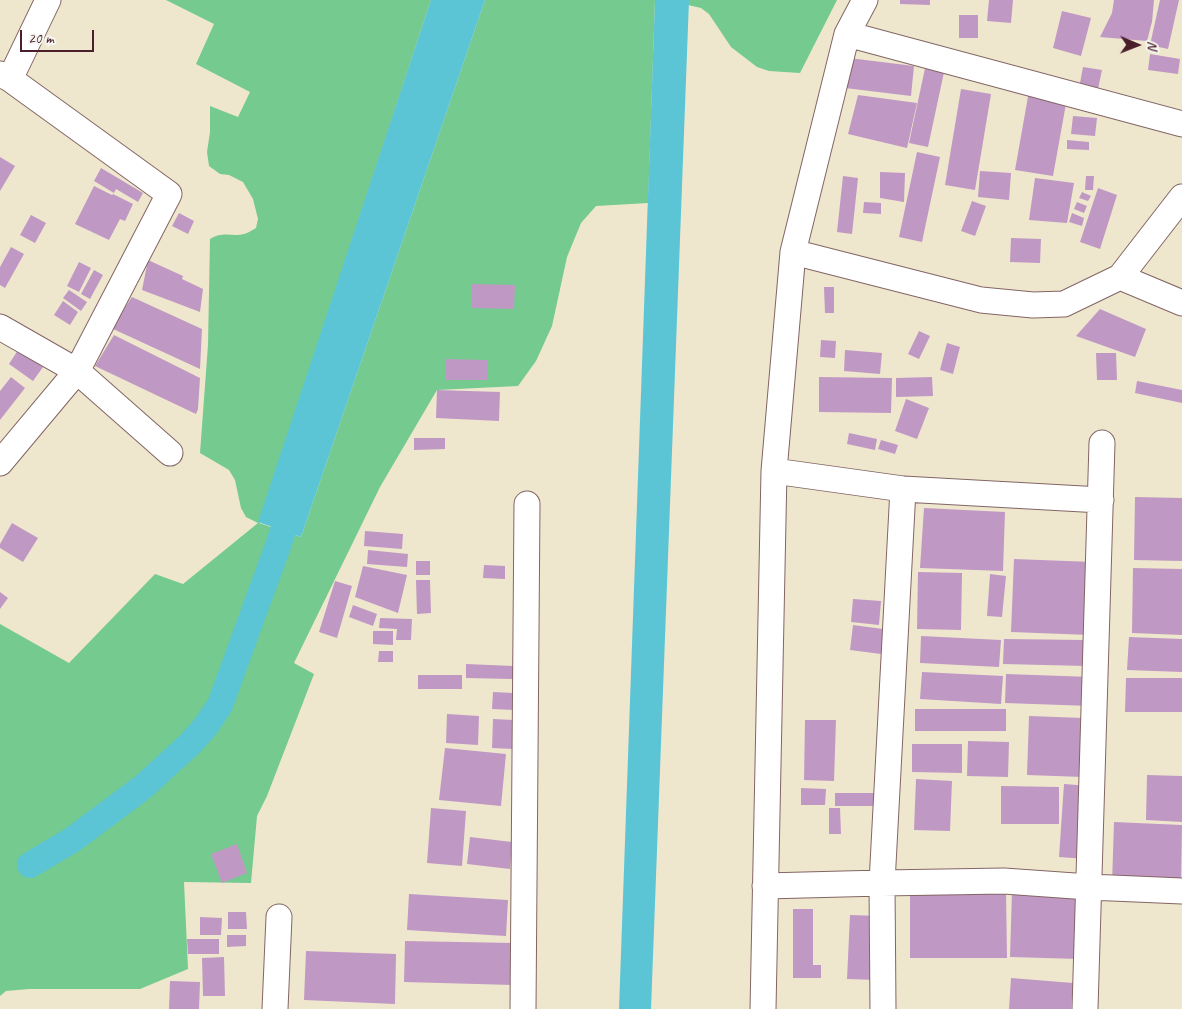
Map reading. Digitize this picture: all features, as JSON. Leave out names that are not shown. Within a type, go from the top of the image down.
[{"type":"street","points":[[0,463],[77,371],[169,194],[5,76],[48,0]]},
{"type":"street","points":[[762,1009],[774,471],[793,252],[847,34],[865,0]]},
{"type":"street","points":[[847,34],[1182,124]]},
{"type":"street","points":[[793,252],[981,300],[1033,305],[1064,304],[1120,277],[1182,197]]},
{"type":"street","points":[[1120,277],[1182,303]]},
{"type":"street","points":[[0,327],[77,371],[170,453]]},
{"type":"street","points":[[1085,1009],[1102,443]]},
{"type":"street","points":[[774,471],[903,489],[1100,500]]},
{"type":"street","points":[[883,1009],[882,883],[903,489]]},
{"type":"street","points":[[522,1009],[527,504]]},
{"type":"street","points":[[765,886],[1004,882],[1182,891]]},
{"type":"street","points":[[275,1009],[280,917]]},
{"type":"green space","points":[[166,0],[431,0],[259,523],[301,537],[485,0],[655,0],[648,203],[596,206],[581,223],[567,257],[552,326],[536,361],[518,386],[437,390],[380,487],[294,663],[314,674],[267,796],[257,816],[251,883],[184,882],[188,969],[140,989],[29,989],[6,991],[0,996],[0,624],[69,663],[155,574],[183,584],[258,523],[246,517],[241,508],[235,480],[229,470],[200,453],[208,345],[210,239],[219,235],[247,233],[256,228],[258,219],[253,199],[243,182],[229,175],[220,174],[209,166],[207,152],[210,132],[210,106],[238,117],[250,92],[196,64],[214,24]]},
{"type":"green space","points":[[689,0],[837,0],[800,73],[769,71],[757,67],[731,47],[709,14],[701,8],[688,5]]},
{"type":"water","points":[[431,0],[485,0],[301,537],[258,522]]},
{"type":"water","points":[[655,0],[689,0],[651,1009],[619,1009]]},
{"type":"building","points":[[900,0],[930,0],[930,5],[900,4]]},
{"type":"building","points":[[989,0],[1013,0],[1011,23],[987,21]]},
{"type":"building","points":[[1114,0],[1154,0],[1152,22],[1147,41],[1100,37],[1112,13]]},
{"type":"building","points":[[1160,0],[1179,0],[1168,49],[1150,45]]},
{"type":"building","points":[[1062,11],[1091,18],[1081,56],[1053,48]]},
{"type":"building","points":[[959,15],[978,15],[978,38],[959,38]]},
{"type":"building","points":[[1150,54],[1180,59],[1178,74],[1148,70]]},
{"type":"building","points":[[849,58],[914,66],[911,96],[845,88]]},
{"type":"building","points":[[927,59],[946,63],[928,147],[909,143]]},
{"type":"building","points":[[1083,67],[1102,70],[1098,89],[1080,83]]},
{"type":"building","points":[[961,89],[991,94],[975,190],[945,185]]},
{"type":"building","points":[[1029,91],[1067,98],[1053,176],[1015,170]]},
{"type":"building","points":[[858,95],[917,103],[907,148],[848,134]]},
{"type":"building","points":[[1073,116],[1097,118],[1095,136],[1071,134]]},
{"type":"building","points":[[1067,140],[1089,142],[1089,150],[1067,149]]},
{"type":"building","points":[[917,152],[940,157],[922,242],[899,237]]},
{"type":"building","points":[[0,157],[15,166],[0,191]]},
{"type":"building","points":[[101,168],[143,193],[138,202],[116,189],[114,193],[94,181]]},
{"type":"building","points":[[980,171],[1011,173],[1009,200],[978,197]]},
{"type":"building","points":[[880,172],[905,173],[904,202],[880,198]]},
{"type":"building","points":[[843,176],[858,178],[852,234],[837,232]]},
{"type":"building","points":[[1086,176],[1094,176],[1093,190],[1085,190]]},
{"type":"building","points":[[1035,178],[1074,183],[1067,223],[1029,220]]},
{"type":"building","points":[[94,186],[133,204],[125,221],[120,219],[109,240],[75,224]]},
{"type":"building","points":[[1098,188],[1117,195],[1100,249],[1080,242]]},
{"type":"building","points":[[1082,192],[1091,196],[1088,201],[1079,198]]},
{"type":"building","points":[[972,201],[986,206],[975,236],[961,231]]},
{"type":"building","points":[[864,202],[881,203],[881,214],[863,213]]},
{"type":"building","points":[[1077,202],[1087,206],[1084,213],[1074,209]]},
{"type":"building","points":[[179,213],[194,221],[188,234],[172,226]]},
{"type":"building","points":[[1072,213],[1084,218],[1082,226],[1069,222]]},
{"type":"building","points":[[31,215],[46,223],[35,243],[20,235]]},
{"type":"building","points":[[1011,238],[1041,239],[1040,263],[1010,262]]},
{"type":"building","points":[[11,247],[24,254],[5,288],[0,285],[0,267]]},
{"type":"building","points":[[148,260],[183,276],[182,279],[203,289],[200,312],[142,290]]},
{"type":"building","points":[[79,262],[91,268],[79,292],[67,286]]},
{"type":"building","points":[[94,270],[103,275],[90,299],[81,294]]},
{"type":"building","points":[[471,284],[515,285],[514,309],[471,308]]},
{"type":"building","points":[[824,287],[834,287],[834,313],[825,313]]},
{"type":"building","points":[[69,290],[87,302],[81,311],[63,298]]},
{"type":"building","points":[[132,297],[202,329],[200,369],[111,328]]},
{"type":"building","points":[[63,301],[78,312],[70,325],[54,315]]},
{"type":"building","points":[[1100,309],[1146,329],[1135,357],[1076,336]]},
{"type":"building","points":[[919,331],[930,336],[919,359],[908,354]]},
{"type":"building","points":[[114,335],[200,378],[196,414],[95,366]]},
{"type":"building","points":[[821,340],[836,341],[835,358],[820,357]]},
{"type":"building","points":[[947,343],[960,347],[953,374],[940,370]]},
{"type":"building","points":[[18,350],[43,367],[33,381],[9,364]]},
{"type":"building","points":[[845,350],[882,353],[880,374],[844,371]]},
{"type":"building","points":[[1096,353],[1116,353],[1117,380],[1097,380]]},
{"type":"building","points":[[446,359],[487,360],[487,380],[446,380]]},
{"type":"building","points":[[11,377],[25,388],[0,420],[0,391]]},
{"type":"building","points":[[819,377],[892,378],[891,413],[819,412]]},
{"type":"building","points":[[932,377],[933,396],[896,397],[896,378]]},
{"type":"building","points":[[1137,381],[1182,390],[1182,403],[1135,393]]},
{"type":"building","points":[[437,390],[500,392],[499,421],[436,418]]},
{"type":"building","points":[[906,399],[929,408],[917,439],[895,431]]},
{"type":"building","points":[[849,433],[877,439],[875,450],[847,444]]},
{"type":"building","points":[[414,438],[445,438],[445,449],[414,450]]},
{"type":"building","points":[[881,440],[898,445],[895,454],[878,449]]},
{"type":"building","points":[[1135,497],[1182,498],[1182,561],[1134,560]]},
{"type":"building","points":[[924,508],[1005,512],[1003,571],[920,568]]},
{"type":"building","points":[[12,523],[38,538],[23,562],[0,548],[0,544]]},
{"type":"building","points":[[365,531],[403,534],[402,549],[364,546]]},
{"type":"building","points":[[368,550],[408,554],[407,567],[367,564]]},
{"type":"building","points":[[1014,559],[1093,562],[1090,635],[1011,632]]},
{"type":"building","points":[[416,561],[430,561],[430,575],[416,575]]},
{"type":"building","points":[[484,565],[505,566],[505,579],[483,578]]},
{"type":"building","points":[[363,566],[407,575],[398,613],[355,597]]},
{"type":"building","points":[[1133,568],[1182,569],[1182,635],[1132,633]]},
{"type":"building","points":[[918,572],[962,573],[961,630],[917,629]]},
{"type":"building","points":[[990,574],[1006,576],[1002,617],[987,616]]},
{"type":"building","points":[[416,580],[430,580],[431,613],[417,614]]},
{"type":"building","points":[[335,581],[352,586],[337,638],[319,632]]},
{"type":"building","points":[[0,592],[8,598],[0,609]]},
{"type":"building","points":[[853,599],[881,601],[879,625],[851,622]]},
{"type":"building","points":[[353,605],[377,614],[373,626],[349,617]]},
{"type":"building","points":[[380,618],[412,619],[411,640],[396,640],[397,629],[379,628]]},
{"type":"building","points":[[853,625],[883,629],[881,654],[850,650]]},
{"type":"building","points":[[373,631],[393,631],[393,645],[373,644]]},
{"type":"building","points":[[921,636],[1001,640],[999,667],[920,663]]},
{"type":"building","points":[[1129,637],[1182,639],[1182,672],[1127,670]]},
{"type":"building","points":[[1004,639],[1086,640],[1086,666],[1003,664]]},
{"type":"building","points":[[379,651],[393,651],[393,662],[378,662]]},
{"type":"building","points":[[466,664],[513,666],[513,679],[466,678]]},
{"type":"building","points":[[922,672],[1003,676],[1001,704],[920,699]]},
{"type":"building","points":[[1006,674],[1091,677],[1090,706],[1005,703]]},
{"type":"building","points":[[418,675],[462,675],[462,689],[418,689]]},
{"type":"building","points":[[1126,678],[1182,678],[1182,712],[1125,712]]},
{"type":"building","points":[[493,692],[514,693],[514,710],[492,709]]},
{"type":"building","points":[[915,709],[1006,709],[1006,731],[915,731]]},
{"type":"building","points":[[447,714],[479,716],[478,745],[446,743]]},
{"type":"building","points":[[1029,716],[1084,718],[1083,777],[1027,775]]},
{"type":"building","points":[[493,719],[514,720],[513,749],[492,748]]},
{"type":"building","points":[[805,720],[836,720],[834,781],[804,780]]},
{"type":"building","points":[[968,741],[1009,742],[1008,777],[967,776]]},
{"type":"building","points":[[912,744],[962,744],[962,773],[912,772]]},
{"type":"building","points":[[445,748],[506,754],[501,806],[439,800]]},
{"type":"building","points":[[1147,775],[1182,776],[1182,822],[1146,820]]},
{"type":"building","points":[[916,779],[952,781],[950,831],[914,830]]},
{"type":"building","points":[[1064,784],[1091,786],[1086,859],[1059,857]]},
{"type":"building","points":[[1001,786],[1059,787],[1059,824],[1001,824]]},
{"type":"building","points":[[801,788],[826,789],[825,805],[801,805]]},
{"type":"building","points":[[835,793],[875,793],[875,806],[835,806]]},
{"type":"building","points":[[431,808],[466,811],[462,866],[427,863]]},
{"type":"building","points":[[829,808],[840,808],[841,834],[829,834]]},
{"type":"building","points":[[1114,822],[1182,825],[1181,886],[1112,884]]},
{"type":"building","points":[[470,837],[512,842],[510,869],[467,864]]},
{"type":"building","points":[[237,844],[247,873],[222,883],[211,854]]},
{"type":"building","points":[[910,890],[1006,890],[1007,958],[910,958]]},
{"type":"building","points":[[1012,891],[1081,893],[1079,959],[1010,957]]},
{"type":"building","points":[[409,894],[508,900],[506,936],[407,930]]},
{"type":"building","points":[[793,909],[813,909],[813,965],[821,965],[821,978],[793,978]]},
{"type":"building","points":[[228,912],[246,912],[247,929],[228,929]]},
{"type":"building","points":[[850,915],[880,916],[878,980],[847,979]]},
{"type":"building","points":[[200,917],[222,918],[221,935],[200,935]]},
{"type":"building","points":[[227,935],[246,935],[246,946],[227,947]]},
{"type":"building","points":[[187,939],[219,939],[219,954],[188,954]]},
{"type":"building","points":[[405,941],[514,943],[513,985],[404,982]]},
{"type":"building","points":[[306,951],[396,954],[395,1004],[304,1000]]},
{"type":"building","points":[[224,957],[225,996],[203,996],[202,958]]},
{"type":"building","points":[[1011,978],[1073,983],[1071,1009],[1009,1009]]},
{"type":"building","points":[[170,981],[200,982],[199,1009],[169,1009]]},
{"type":"waterway","points":[[30,865],[72,840],[143,787],[190,744],[206,726],[220,705],[294,497]]}]
